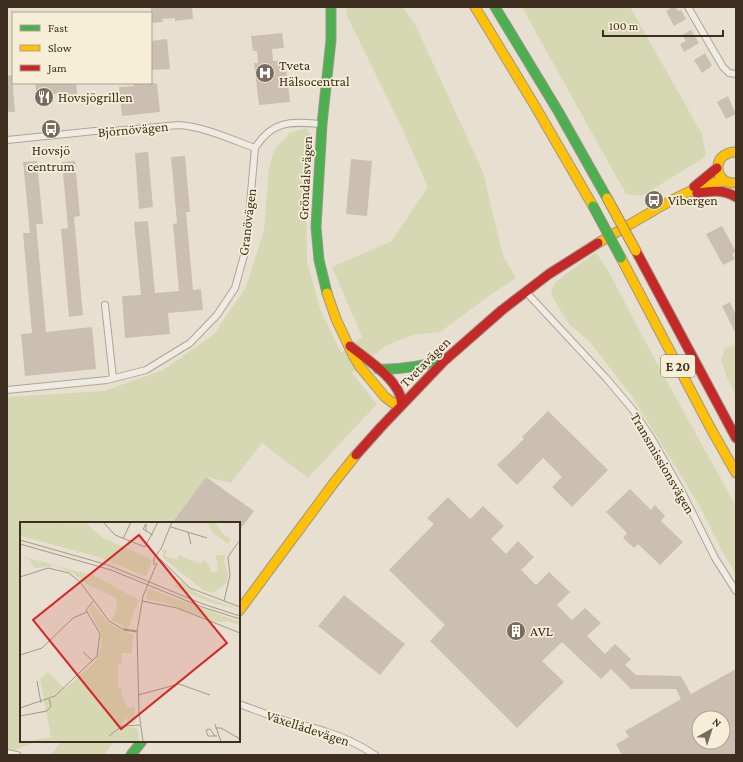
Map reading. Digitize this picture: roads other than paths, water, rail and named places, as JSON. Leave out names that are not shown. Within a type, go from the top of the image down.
[{"type":"main road","name":"Gröndalsvägen","points":[[331,7],[331,40],[322,124],[318,182],[316,227],[319,260],[329,300],[353,356],[360,367],[385,397],[393,403],[402,404],[396,387],[378,369],[349,345]]},
{"type":"main road","name":"E 20","points":[[475,7],[543,118],[593,206],[711,429],[736,473]]},
{"type":"main road","name":"E 20","points":[[495,7],[558,111],[607,198],[736,438]]},
{"type":"main road","name":"Tvetavägen","points":[[684,194],[717,168],[720,159],[724,155],[729,152],[736,152]]},
{"type":"main road","points":[[717,168],[719,175],[724,181],[736,184]]},
{"type":"main road","name":"Tvetavägen","points":[[240,610],[333,484],[381,427],[445,360],[497,314],[549,274],[661,206],[684,194],[714,182],[724,181]]},
{"type":"main road","points":[[684,194],[718,191],[727,192],[736,197]]},
{"type":"main road","points":[[378,369],[404,369],[425,366],[445,360]]},
{"type":"main road","points":[[131,755],[141,742]]},
{"type":"street","points":[[688,7],[723,67],[729,73],[736,74]]},
{"type":"street","points":[[255,148],[260,140],[274,128],[283,124],[296,122],[322,124]]},
{"type":"street","name":"Björnövägen","points":[[7,140],[95,131],[186,125],[207,130],[255,148]]},
{"type":"street","name":"Granövägen","points":[[7,390],[107,380],[146,370],[190,344],[217,315],[235,288],[246,248],[255,148]]},
{"type":"street","name":"Transmissionsvägen","points":[[526,292],[606,378],[633,410],[652,439],[682,492],[715,558],[736,592]]},
{"type":"street","points":[[105,305],[113,378]]},
{"type":"street","name":"Växellådevägen","points":[[240,704],[284,720],[328,732],[356,744],[375,755]]},
{"type":"street","points":[[7,753],[17,755]]},
{"type":"place","name":"Tveta Hälsocentral","points":[[265,73]]},
{"type":"place","name":"Hovsjögrillen","points":[[44,97]]},
{"type":"place","name":"Hovsjö centrum","points":[[51,129]]},
{"type":"place","name":"Vibergen","points":[[654,200]]},
{"type":"place","name":"AVL","points":[[516,631]]}]
